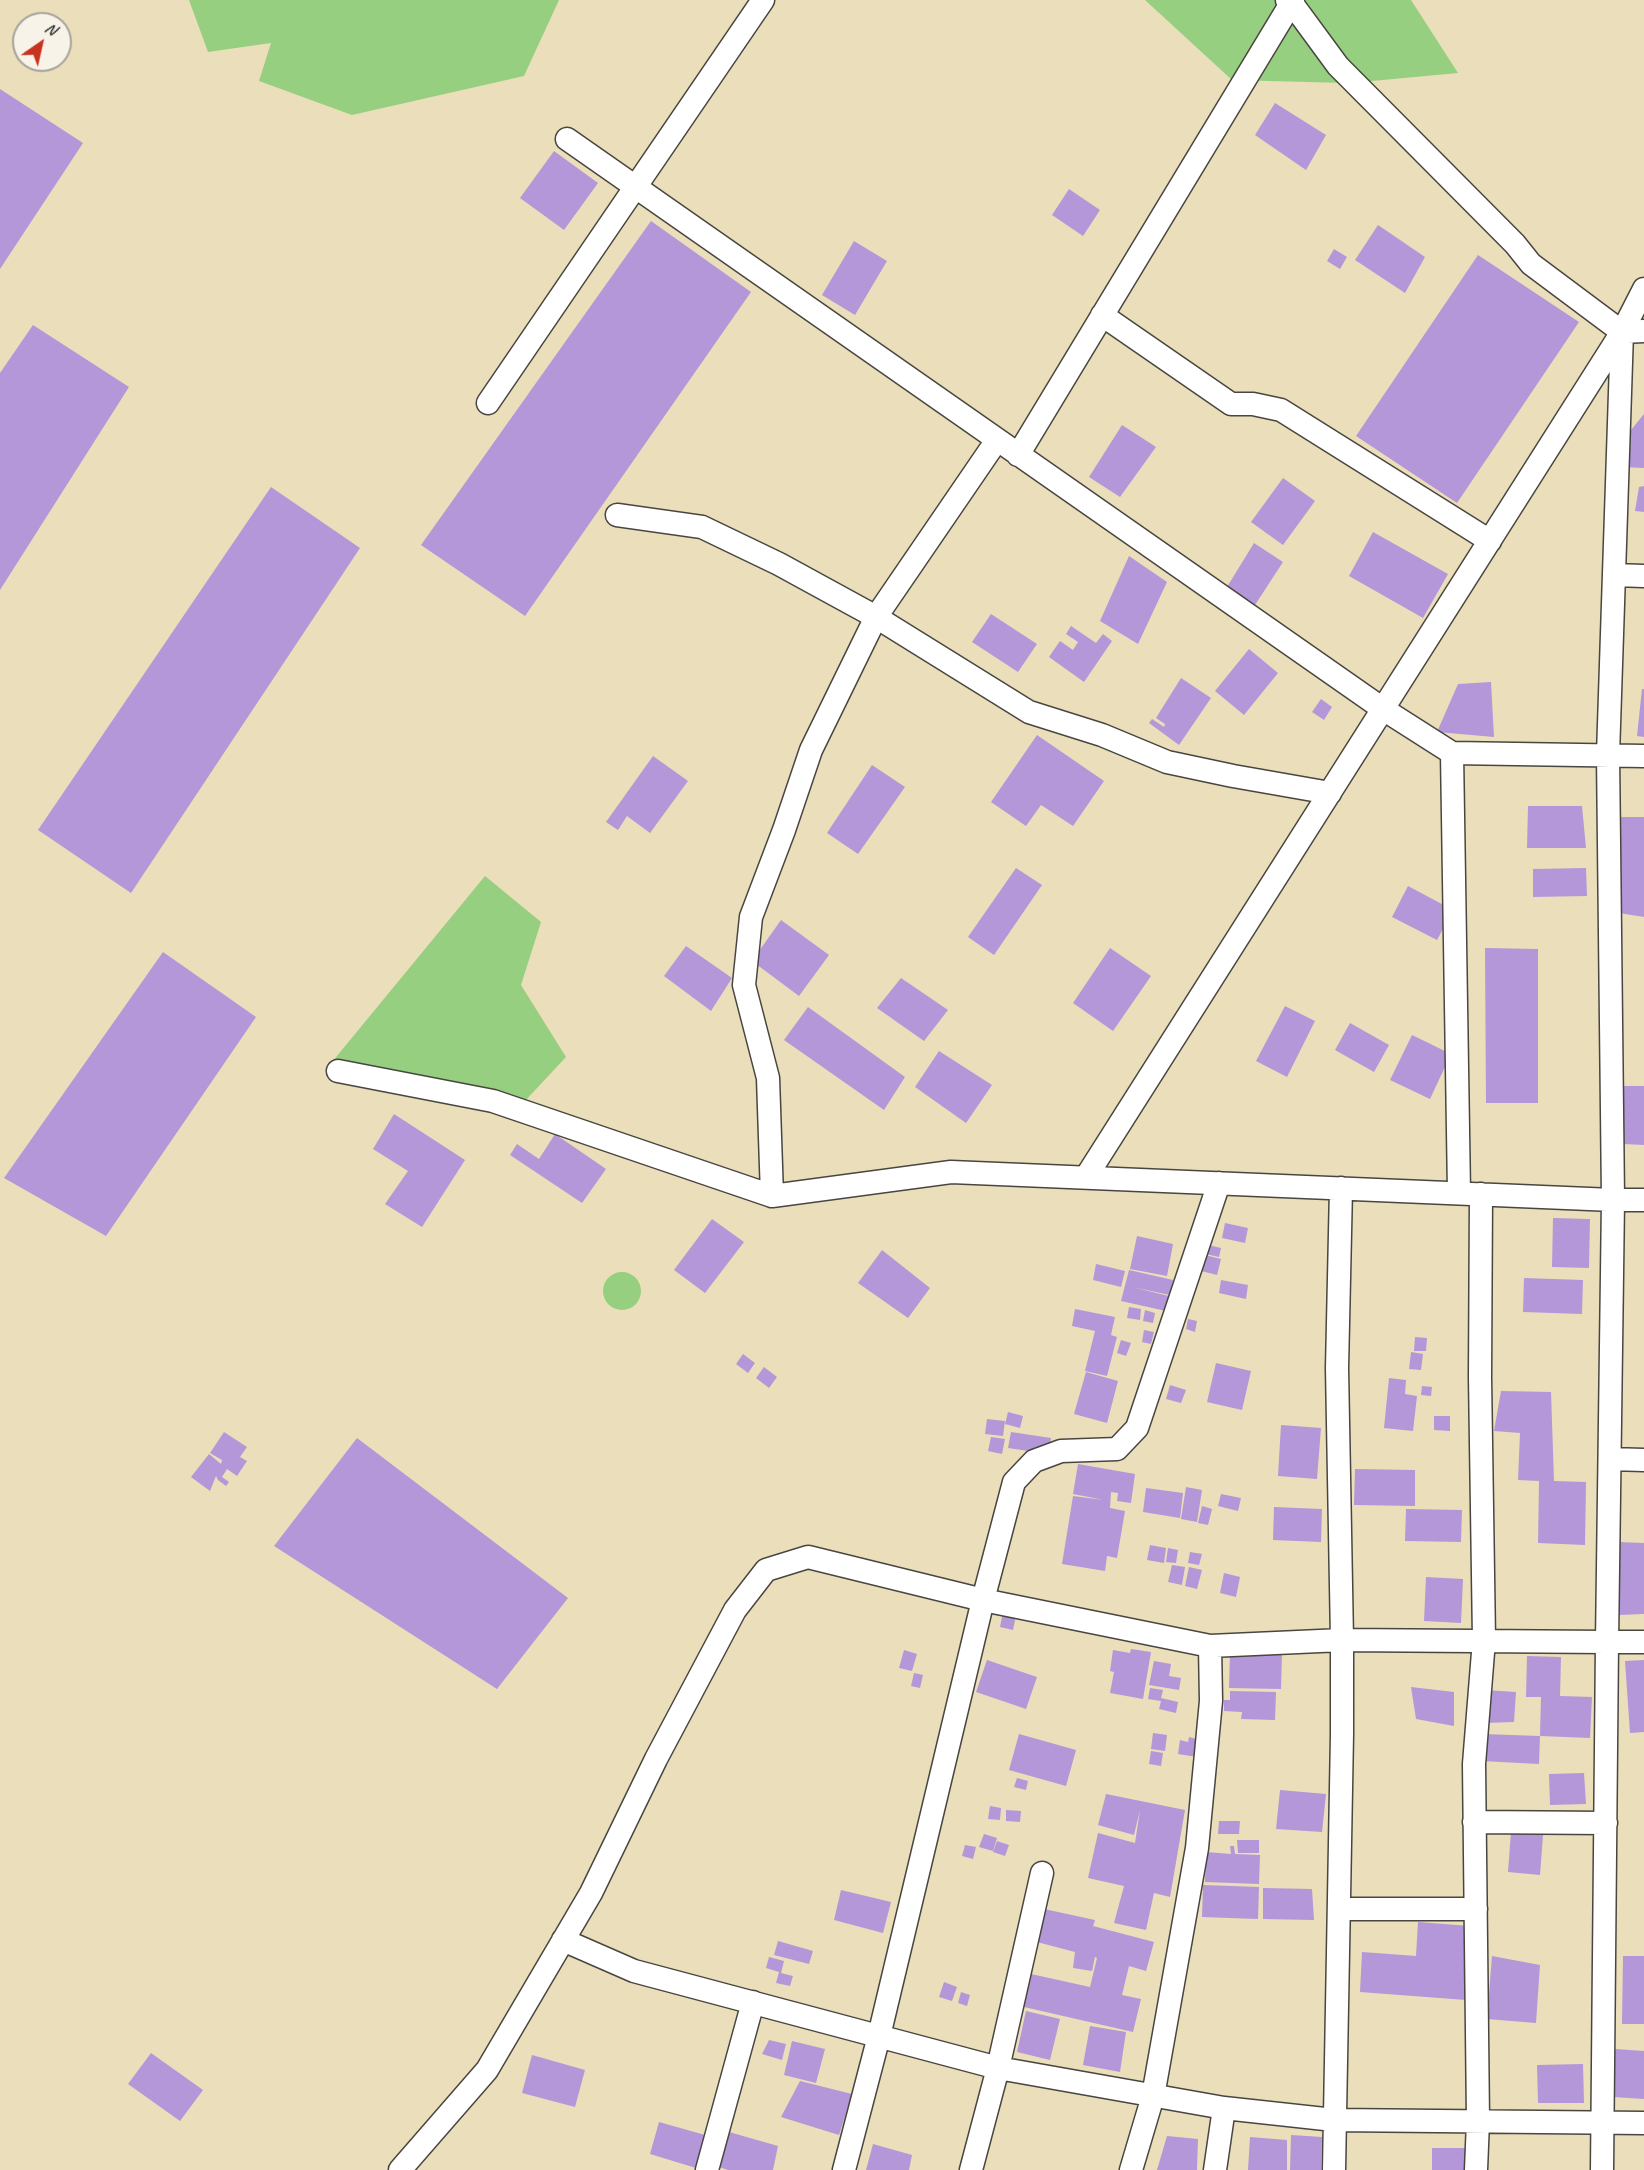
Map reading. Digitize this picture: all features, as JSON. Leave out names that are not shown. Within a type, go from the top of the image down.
[{"type":"street","points":[[488,403],[764,0]]},
{"type":"street","points":[[1018,455],[1290,1],[1338,66],[1515,243],[1531,264],[1633,332]]},
{"type":"street","points":[[567,139],[1383,709],[1452,753],[1644,756]]},
{"type":"street","points":[[1602,2170],[1613,1200],[1608,755],[1614,575],[1633,332],[1644,289]]},
{"type":"street","points":[[1102,315],[1231,404],[1253,404],[1281,410],[1490,541]]},
{"type":"street","points":[[1086,1177],[1490,541],[1633,332]]},
{"type":"street","points":[[772,1196],[768,1078],[744,985],[751,917],[811,750],[876,616],[997,440]]},
{"type":"street","points":[[617,515],[702,527],[779,564],[876,616],[1029,712],[1102,735],[1167,762],[1330,793]]},
{"type":"street","points":[[1614,575],[1644,576]]},
{"type":"street","points":[[1452,753],[1480,1377],[1484,1640],[1474,1764],[1478,2121],[1476,2170]]},
{"type":"street","points":[[338,1071],[493,1101],[772,1196],[951,1172],[1644,1200]]},
{"type":"street","points":[[844,2170],[879,2036],[983,1600],[1014,1482],[1034,1461],[1061,1451],[1117,1449],[1137,1428],[1219,1183]]},
{"type":"street","points":[[1334,2170],[1340,1909],[1342,1640],[1337,1368],[1341,1188]]},
{"type":"street","points":[[1610,1459],[1644,1460]]},
{"type":"street","points":[[413,2166],[487,2070],[591,1893],[656,1759],[735,1610],[766,1570],[808,1557],[983,1600],[1210,1646],[1342,1640],[1644,1642]]},
{"type":"street","points":[[1131,2170],[1153,2096],[1197,1848],[1211,1701],[1210,1646]]},
{"type":"street","points":[[1474,1822],[1606,1823]]},
{"type":"street","points":[[971,2170],[998,2068],[1042,1873]]},
{"type":"street","points":[[1340,1909],[1476,1909]]},
{"type":"street","points":[[563,1940],[634,1971],[998,2068],[1153,2096],[1224,2108],[1334,2120],[1644,2123]]},
{"type":"street","points":[[707,2170],[753,2002]]},
{"type":"street","points":[[1215,2170],[1224,2108]]},
{"type":"green space","points":[[189,0],[559,0],[524,76],[352,115],[259,81],[271,43],[208,52]]},
{"type":"green space","points":[[1145,0],[1280,0],[1344,83],[1232,80]]},
{"type":"green space","points":[[1305,0],[1411,0],[1458,73],[1361,82]]},
{"type":"green space","points":[[485,876],[541,922],[521,985],[566,1057],[524,1102],[332,1062]]},
{"type":"green space","points":[[622,1272],[636,1277],[641,1291],[636,1305],[622,1310],[608,1305],[603,1291],[608,1277]]},
{"type":"building","points":[[0,89],[83,143],[0,269]]},
{"type":"building","points":[[1275,103],[1326,135],[1306,170],[1255,135]]},
{"type":"building","points":[[554,151],[598,183],[564,230],[520,198]]},
{"type":"building","points":[[1069,189],[1100,210],[1083,236],[1052,215]]},
{"type":"building","points":[[651,221],[751,292],[525,616],[421,545]]},
{"type":"building","points":[[1378,225],[1425,257],[1405,293],[1355,260]]},
{"type":"building","points":[[854,241],[887,261],[855,315],[822,295]]},
{"type":"building","points":[[1334,249],[1347,257],[1340,269],[1327,261]]},
{"type":"building","points":[[1478,255],[1579,322],[1457,503],[1356,436]]},
{"type":"building","points":[[33,325],[129,387],[0,590],[0,373]]},
{"type":"building","points":[[1644,414],[1644,468],[1622,467],[1623,440]]},
{"type":"building","points":[[1122,425],[1156,447],[1120,497],[1089,477]]},
{"type":"building","points":[[1283,478],[1315,501],[1283,545],[1251,522]]},
{"type":"building","points":[[1644,486],[1644,512],[1635,511],[1639,487]]},
{"type":"building","points":[[271,487],[360,548],[131,893],[38,830]]},
{"type":"building","points":[[1373,532],[1448,574],[1423,618],[1349,576]]},
{"type":"building","points":[[1254,543],[1283,562],[1255,605],[1227,587]]},
{"type":"building","points":[[1129,556],[1167,582],[1138,644],[1100,621]]},
{"type":"building","points":[[991,614],[1037,644],[1018,672],[972,642]]},
{"type":"building","points":[[1071,626],[1096,643],[1103,634],[1112,641],[1084,682],[1049,657],[1060,641],[1073,650],[1078,642],[1066,634]]},
{"type":"building","points":[[1249,649],[1278,673],[1244,715],[1215,691]]},
{"type":"building","points":[[1181,678],[1211,698],[1179,745],[1149,723],[1152,719],[1164,727],[1165,724],[1156,718]]},
{"type":"building","points":[[1491,682],[1494,737],[1437,732],[1458,684]]},
{"type":"building","points":[[1642,689],[1644,689],[1644,737],[1637,736]]},
{"type":"building","points":[[1321,699],[1332,707],[1324,720],[1312,712]]},
{"type":"building","points":[[1037,735],[1104,781],[1073,826],[1041,805],[1026,826],[991,802]]},
{"type":"building","points":[[653,756],[688,781],[650,833],[627,816],[618,830],[606,822]]},
{"type":"building","points":[[872,765],[905,787],[858,854],[827,833]]},
{"type":"building","points":[[1528,806],[1582,806],[1586,848],[1527,848]]},
{"type":"building","points":[[1620,817],[1644,817],[1644,917],[1619,913]]},
{"type":"building","points":[[1016,868],[1042,885],[994,955],[968,937]]},
{"type":"building","points":[[1586,868],[1587,896],[1533,897],[1533,869]]},
{"type":"building","points":[[1408,886],[1453,910],[1437,940],[1392,917]]},
{"type":"building","points":[[781,920],[829,955],[799,996],[752,961]]},
{"type":"building","points":[[686,946],[732,978],[711,1011],[664,976]]},
{"type":"building","points":[[1110,948],[1151,976],[1113,1031],[1073,1003]]},
{"type":"building","points":[[1485,948],[1538,949],[1538,1103],[1486,1103]]},
{"type":"building","points":[[163,952],[256,1017],[106,1236],[4,1178]]},
{"type":"building","points":[[901,978],[948,1010],[924,1041],[877,1008]]},
{"type":"building","points":[[1285,1006],[1315,1021],[1287,1077],[1256,1061]]},
{"type":"building","points":[[808,1007],[905,1077],[884,1110],[784,1040]]},
{"type":"building","points":[[1350,1023],[1389,1045],[1374,1072],[1335,1050]]},
{"type":"building","points":[[1412,1035],[1451,1054],[1430,1099],[1390,1080]]},
{"type":"building","points":[[939,1051],[992,1085],[966,1123],[915,1087]]},
{"type":"building","points":[[1624,1086],[1644,1086],[1644,1145],[1623,1144]]},
{"type":"building","points":[[394,1114],[465,1160],[422,1227],[385,1204],[408,1171],[373,1149]]},
{"type":"building","points":[[555,1134],[606,1169],[582,1203],[510,1155],[517,1144],[539,1159]]},
{"type":"building","points":[[1553,1218],[1590,1219],[1589,1268],[1552,1267]]},
{"type":"building","points":[[712,1219],[744,1242],[705,1293],[674,1270]]},
{"type":"building","points":[[1225,1223],[1248,1228],[1245,1243],[1222,1238]]},
{"type":"building","points":[[1137,1236],[1173,1244],[1167,1276],[1130,1269]]},
{"type":"building","points":[[1208,1245],[1221,1248],[1219,1257],[1206,1254]]},
{"type":"building","points":[[882,1250],[930,1288],[908,1318],[858,1283]]},
{"type":"building","points":[[1205,1255],[1221,1259],[1217,1275],[1201,1271]]},
{"type":"building","points":[[1096,1264],[1125,1271],[1121,1287],[1093,1280]]},
{"type":"building","points":[[1129,1270],[1173,1280],[1170,1295],[1132,1287],[1169,1296],[1166,1311],[1121,1301]]},
{"type":"building","points":[[1524,1278],[1583,1280],[1582,1314],[1523,1312]]},
{"type":"building","points":[[1221,1280],[1248,1285],[1246,1299],[1219,1293]]},
{"type":"building","points":[[1129,1307],[1141,1309],[1140,1320],[1127,1318]]},
{"type":"building","points":[[1075,1309],[1115,1317],[1111,1335],[1117,1337],[1107,1376],[1085,1371],[1095,1331],[1072,1326]]},
{"type":"building","points":[[1145,1310],[1155,1313],[1153,1323],[1143,1321]]},
{"type":"building","points":[[1188,1319],[1197,1321],[1195,1332],[1186,1329]]},
{"type":"building","points":[[1144,1330],[1154,1332],[1151,1344],[1142,1342]]},
{"type":"building","points":[[1415,1337],[1427,1338],[1426,1351],[1414,1351]]},
{"type":"building","points":[[1121,1340],[1131,1343],[1126,1356],[1117,1353]]},
{"type":"building","points":[[1411,1352],[1423,1354],[1421,1370],[1409,1369]]},
{"type":"building","points":[[743,1354],[755,1363],[748,1373],[736,1364]]},
{"type":"building","points":[[1216,1363],[1251,1371],[1242,1410],[1207,1402]]},
{"type":"building","points":[[764,1367],[777,1377],[769,1388],[756,1378]]},
{"type":"building","points":[[1086,1372],[1118,1381],[1107,1423],[1074,1414]]},
{"type":"building","points":[[1389,1378],[1406,1380],[1405,1394],[1417,1396],[1413,1431],[1384,1428]]},
{"type":"building","points":[[1170,1385],[1186,1390],[1181,1403],[1166,1399]]},
{"type":"building","points":[[1422,1386],[1432,1387],[1431,1396],[1421,1395]]},
{"type":"building","points":[[1501,1391],[1551,1392],[1554,1481],[1586,1482],[1585,1545],[1538,1543],[1539,1481],[1518,1480],[1520,1433],[1494,1431]]},
{"type":"building","points":[[1008,1412],[1023,1416],[1020,1428],[1005,1424]]},
{"type":"building","points":[[1434,1416],[1450,1416],[1450,1431],[1434,1430]]},
{"type":"building","points":[[987,1419],[1005,1421],[1003,1436],[985,1434]]},
{"type":"building","points":[[1281,1425],[1321,1428],[1317,1479],[1278,1476]]},
{"type":"building","points":[[224,1432],[247,1447],[240,1457],[247,1461],[237,1476],[227,1469],[222,1477],[229,1482],[226,1486],[216,1476],[210,1491],[191,1477],[209,1454],[221,1464],[222,1460],[210,1453]]},
{"type":"building","points":[[1011,1432],[1051,1438],[1049,1454],[1008,1448]]},
{"type":"building","points":[[991,1437],[1005,1439],[1002,1454],[988,1451]]},
{"type":"building","points":[[357,1438],[568,1598],[497,1689],[274,1546]]},
{"type":"building","points":[[1078,1464],[1135,1474],[1131,1503],[1117,1501],[1118,1493],[1111,1492],[1110,1508],[1125,1511],[1117,1558],[1107,1556],[1105,1571],[1062,1564],[1073,1496],[1104,1500],[1073,1494]]},
{"type":"building","points":[[1355,1469],[1415,1470],[1415,1506],[1354,1505]]},
{"type":"building","points":[[1186,1487],[1202,1490],[1197,1522],[1181,1519]]},
{"type":"building","points":[[1146,1488],[1183,1493],[1180,1518],[1143,1512]]},
{"type":"building","points":[[1221,1494],[1241,1498],[1238,1511],[1218,1506]]},
{"type":"building","points":[[1202,1506],[1212,1509],[1208,1525],[1198,1523]]},
{"type":"building","points":[[1274,1507],[1322,1509],[1321,1542],[1273,1540]]},
{"type":"building","points":[[1406,1509],[1462,1510],[1461,1542],[1405,1541]]},
{"type":"building","points":[[1618,1542],[1644,1543],[1644,1614],[1619,1615]]},
{"type":"building","points":[[1150,1545],[1166,1548],[1164,1563],[1147,1560]]},
{"type":"building","points":[[1168,1548],[1178,1550],[1176,1563],[1166,1562]]},
{"type":"building","points":[[1190,1552],[1202,1554],[1199,1565],[1188,1563]]},
{"type":"building","points":[[1172,1565],[1185,1567],[1182,1585],[1168,1582]]},
{"type":"building","points":[[1189,1567],[1202,1570],[1197,1589],[1185,1586]]},
{"type":"building","points":[[1224,1573],[1240,1577],[1236,1597],[1220,1593]]},
{"type":"building","points":[[1426,1577],[1463,1579],[1461,1623],[1424,1621]]},
{"type":"building","points":[[1003,1612],[1016,1615],[1013,1630],[1000,1627]]},
{"type":"building","points":[[1131,1649],[1151,1652],[1143,1699],[1110,1693],[1114,1672],[1110,1671],[1113,1650],[1130,1653]]},
{"type":"building","points":[[904,1650],[917,1654],[912,1671],[899,1668]]},
{"type":"building","points":[[1230,1653],[1282,1654],[1281,1689],[1229,1688]]},
{"type":"building","points":[[1527,1656],[1561,1657],[1560,1696],[1592,1697],[1590,1738],[1540,1736],[1541,1697],[1526,1697]]},
{"type":"building","points":[[987,1660],[1037,1677],[1026,1709],[976,1692]]},
{"type":"building","points":[[1644,1660],[1644,1732],[1630,1733],[1625,1661]]},
{"type":"building","points":[[1154,1661],[1171,1664],[1169,1676],[1181,1678],[1179,1690],[1149,1685]]},
{"type":"building","points":[[914,1673],[923,1675],[920,1688],[911,1686]]},
{"type":"building","points":[[1411,1687],[1454,1692],[1454,1726],[1416,1719]]},
{"type":"building","points":[[1150,1688],[1163,1690],[1161,1698],[1178,1702],[1176,1713],[1159,1709],[1161,1701],[1148,1699]]},
{"type":"building","points":[[1485,1690],[1516,1692],[1514,1722],[1484,1723]]},
{"type":"building","points":[[1230,1691],[1276,1692],[1275,1720],[1241,1719],[1242,1712],[1224,1711],[1224,1700],[1230,1700]]},
{"type":"building","points":[[1153,1733],[1167,1735],[1165,1751],[1151,1749]]},
{"type":"building","points":[[1019,1734],[1076,1750],[1066,1786],[1009,1770]]},
{"type":"building","points":[[1483,1734],[1540,1736],[1539,1764],[1482,1761]]},
{"type":"building","points":[[1189,1737],[1200,1740],[1197,1757],[1178,1754],[1180,1740],[1188,1742]]},
{"type":"building","points":[[1151,1751],[1163,1753],[1161,1766],[1149,1764]]},
{"type":"building","points":[[1584,1773],[1586,1804],[1550,1805],[1549,1774]]},
{"type":"building","points":[[1017,1778],[1028,1781],[1026,1790],[1014,1787]]},
{"type":"building","points":[[1280,1790],[1326,1794],[1322,1832],[1276,1829]]},
{"type":"building","points":[[1106,1794],[1185,1810],[1170,1897],[1154,1893],[1146,1930],[1114,1923],[1124,1886],[1088,1878],[1098,1833],[1135,1843],[1140,1810],[1134,1835],[1098,1825]]},
{"type":"building","points":[[990,1806],[1001,1808],[1000,1820],[988,1819]]},
{"type":"building","points":[[1006,1810],[1021,1811],[1020,1822],[1006,1821]]},
{"type":"building","points":[[1219,1821],[1240,1821],[1239,1834],[1218,1834]]},
{"type":"building","points":[[1511,1832],[1543,1835],[1540,1875],[1508,1872]]},
{"type":"building","points":[[984,1834],[997,1838],[993,1851],[979,1847]]},
{"type":"building","points":[[1237,1840],[1259,1840],[1259,1853],[1238,1853]]},
{"type":"building","points":[[997,1841],[1009,1845],[1005,1856],[993,1852]]},
{"type":"building","points":[[965,1845],[976,1847],[973,1859],[962,1856]]},
{"type":"building","points":[[1230,1846],[1234,1846],[1235,1854],[1260,1855],[1259,1884],[1205,1882],[1206,1852],[1231,1854]]},
{"type":"building","points":[[1203,1885],[1259,1887],[1258,1919],[1202,1917]]},
{"type":"building","points":[[1263,1888],[1312,1889],[1314,1920],[1263,1919]]},
{"type":"building","points":[[841,1890],[891,1902],[883,1933],[834,1920]]},
{"type":"building","points":[[1044,1909],[1095,1920],[1093,1926],[1154,1942],[1146,1971],[1129,1966],[1122,1995],[1141,1999],[1133,2032],[1024,2007],[1031,1974],[1090,1987],[1097,1958],[1095,1957],[1092,1971],[1073,1968],[1075,1952],[1037,1942]]},
{"type":"building","points":[[1418,1922],[1470,1926],[1466,2000],[1360,1992],[1362,1952],[1416,1956]]},
{"type":"building","points":[[778,1941],[813,1951],[809,1964],[774,1955]]},
{"type":"building","points":[[1492,1956],[1540,1965],[1536,2023],[1487,2019]]},
{"type":"building","points":[[1623,1956],[1644,1956],[1644,2024],[1622,2024]]},
{"type":"building","points":[[769,1957],[784,1961],[781,1973],[793,1976],[790,1986],[776,1983],[779,1972],[766,1968]]},
{"type":"building","points":[[944,1982],[957,1987],[952,2001],[939,1997]]},
{"type":"building","points":[[961,1992],[970,1995],[967,2006],[958,2003]]},
{"type":"building","points":[[1026,2011],[1060,2019],[1050,2060],[1017,2052]]},
{"type":"building","points":[[1090,2026],[1126,2032],[1120,2072],[1083,2065]]},
{"type":"building","points":[[769,2040],[786,2044],[782,2060],[762,2054]]},
{"type":"building","points":[[792,2041],[825,2049],[816,2083],[784,2075]]},
{"type":"building","points":[[1615,2049],[1644,2051],[1644,2099],[1613,2097]]},
{"type":"building","points":[[151,2053],[203,2090],[180,2121],[128,2084]]},
{"type":"building","points":[[532,2055],[585,2070],[575,2107],[522,2093]]},
{"type":"building","points":[[1583,2064],[1584,2103],[1538,2103],[1537,2065]]},
{"type":"building","points":[[800,2081],[852,2094],[839,2135],[781,2117]]},
{"type":"building","points":[[659,2122],[705,2135],[696,2168],[650,2154]]},
{"type":"building","points":[[729,2132],[778,2146],[773,2170],[728,2170],[719,2167]]},
{"type":"building","points":[[1291,2135],[1322,2137],[1321,2170],[1290,2170]]},
{"type":"building","points":[[1167,2136],[1198,2139],[1197,2170],[1157,2170]]},
{"type":"building","points":[[1250,2137],[1287,2140],[1287,2170],[1248,2170]]},
{"type":"building","points":[[873,2144],[912,2155],[909,2170],[866,2170]]},
{"type":"building","points":[[1432,2148],[1467,2148],[1467,2170],[1432,2170]]}]
